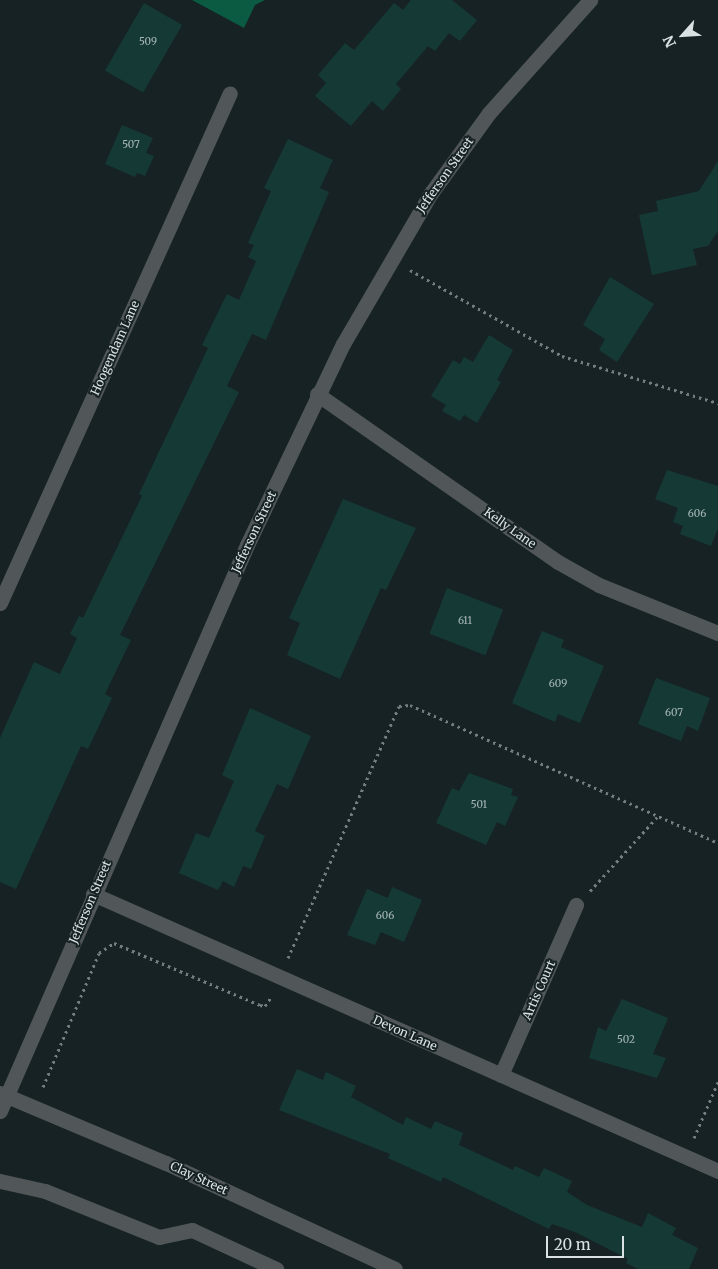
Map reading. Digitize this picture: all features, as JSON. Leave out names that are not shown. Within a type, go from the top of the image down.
[{"type":"street","name":"Jefferson Street","points":[[0,1111],[3,1095],[317,394],[391,258],[489,113],[590,0]]},
{"type":"street","name":"Hoogendam Lane","points":[[0,603],[230,93]]},
{"type":"street","name":"Kelly Lane","points":[[317,394],[558,562],[599,585],[718,633]]},
{"type":"street","name":"Devon Lane","points":[[93,894],[718,1171]]},
{"type":"street","name":"Artis Court","points":[[501,1075],[576,905]]},
{"type":"street","name":"Clay Street","points":[[3,1095],[395,1269]]},
{"type":"street","points":[[0,1181],[45,1191],[159,1237],[192,1230],[276,1269]]},
{"type":"path","points":[[391,258],[562,356],[718,403]]},
{"type":"path","points":[[43,1087],[106,947],[121,943],[265,1006],[280,977],[399,706],[410,705],[718,843]]},
{"type":"path","points":[[576,905],[657,817]]},
{"type":"path","points":[[686,1157],[718,1082]]},
{"type":"green space","points":[[192,0],[265,0],[255,5],[244,28]]},
{"type":"building","points":[[411,0],[452,0],[477,20],[460,41],[449,33],[435,51],[428,46],[396,84],[401,89],[383,111],[372,101],[351,126],[315,96],[326,83],[318,75],[345,43],[354,50],[394,3],[403,10]]},
{"type":"building","points":[[144,3],[182,25],[143,93],[105,71]]},
{"type":"building","points":[[122,125],[153,138],[146,153],[154,156],[145,176],[137,173],[135,177],[105,164]]},
{"type":"building","points":[[288,139],[333,160],[320,188],[329,192],[266,340],[252,334],[227,386],[239,392],[120,635],[131,640],[105,694],[112,698],[88,749],[81,746],[16,889],[0,882],[0,738],[34,662],[60,674],[77,638],[70,634],[79,616],[83,618],[142,496],[139,494],[208,348],[202,345],[227,294],[239,300],[256,261],[248,257],[254,245],[248,243],[271,191],[264,188]]},
{"type":"building","points":[[718,161],[718,231],[708,246],[693,249],[697,265],[652,275],[639,215],[658,211],[656,201],[699,191]]},
{"type":"building","points":[[610,277],[654,304],[617,362],[599,350],[605,339],[583,325]]},
{"type":"building","points":[[489,335],[513,350],[497,380],[501,382],[477,423],[464,415],[460,421],[442,411],[446,405],[431,396],[453,360],[460,364],[464,357],[473,362]]},
{"type":"building","points":[[667,470],[718,486],[718,528],[711,546],[680,534],[683,526],[673,522],[678,508],[655,499]]},
{"type":"building","points":[[343,499],[416,528],[386,590],[381,588],[340,679],[287,655],[300,623],[289,618]]},
{"type":"building","points":[[447,588],[503,610],[485,655],[429,634]]},
{"type":"building","points":[[542,631],[564,640],[561,647],[604,666],[580,723],[558,714],[555,722],[512,703]]},
{"type":"building","points":[[656,678],[710,698],[698,731],[687,726],[681,741],[638,724]]},
{"type":"building","points":[[250,708],[311,736],[288,789],[277,784],[255,831],[265,836],[251,869],[243,866],[234,887],[223,881],[218,890],[179,873],[196,833],[209,838],[234,781],[222,775]]},
{"type":"building","points":[[469,773],[513,789],[511,795],[518,797],[505,826],[497,822],[486,845],[436,823],[452,788],[459,791]]},
{"type":"building","points":[[392,887],[422,900],[404,942],[381,932],[375,945],[347,935],[367,889],[388,898]]},
{"type":"building","points":[[622,999],[668,1018],[653,1054],[666,1058],[657,1078],[589,1058],[598,1027],[606,1031]]},
{"type":"building","points":[[297,1069],[323,1080],[326,1072],[356,1086],[351,1097],[403,1125],[406,1117],[431,1129],[435,1121],[463,1133],[459,1145],[513,1170],[515,1166],[539,1177],[544,1168],[572,1181],[567,1192],[587,1205],[642,1227],[648,1213],[676,1228],[672,1235],[698,1248],[689,1269],[638,1269],[626,1263],[628,1259],[575,1232],[552,1224],[549,1229],[443,1177],[441,1182],[388,1158],[390,1154],[279,1110]]}]
